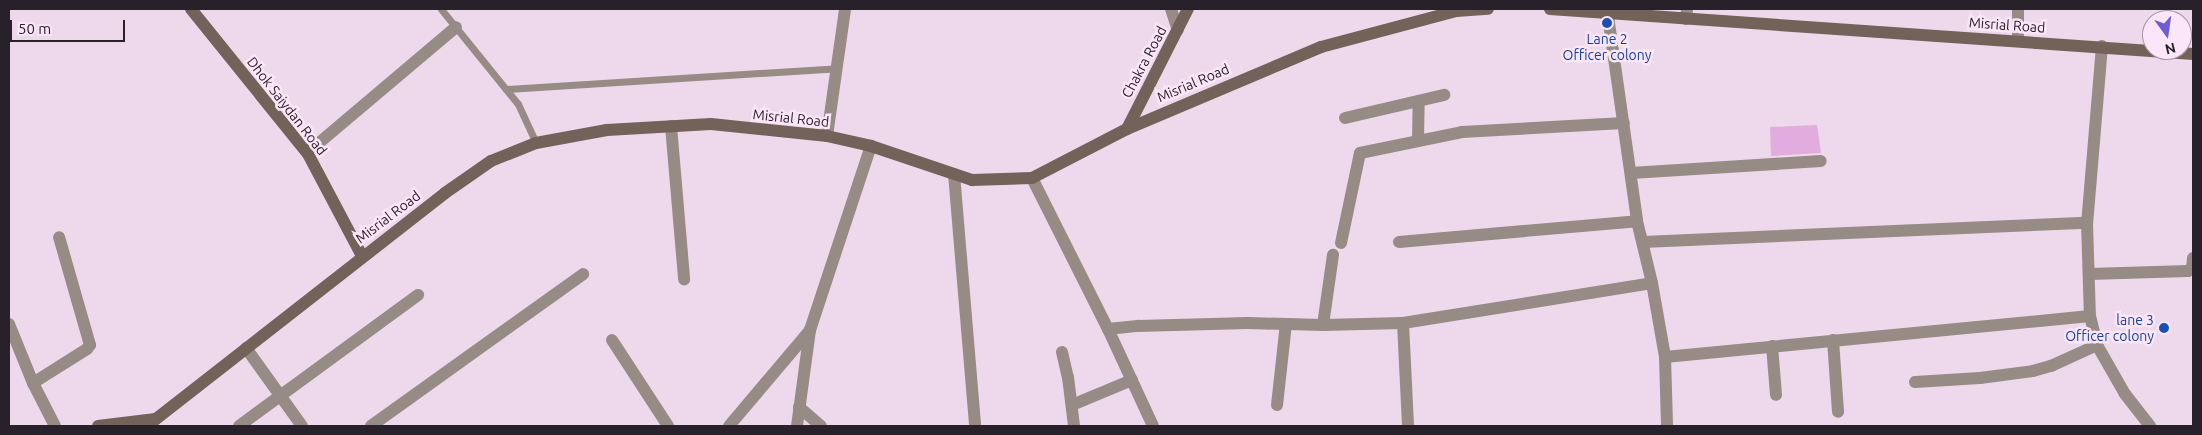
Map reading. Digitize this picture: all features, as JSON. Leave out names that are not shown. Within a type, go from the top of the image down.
[{"type":"main road","name":"Dhok Saiydan Road","points":[[191,9],[308,154],[362,256]]},
{"type":"main road","name":"Chakra Road","points":[[1126,129],[1188,9]]},
{"type":"main road","name":"Misrial Road","points":[[151,422],[445,193],[491,161],[536,143],[607,130],[711,124],[827,136],[871,146],[972,180],[1032,178],[1126,129],[1321,47],[1456,10],[1488,9]]},
{"type":"main road","name":"Misrial Road","points":[[1550,9],[1687,14],[2193,54]]},
{"type":"main road","points":[[98,426],[151,422]]},
{"type":"street","points":[[827,136],[845,9]]},
{"type":"street","points":[[1171,9],[1178,30]]},
{"type":"street","points":[[2018,9],[2018,41]]},
{"type":"street","points":[[1607,11],[1637,221],[1652,283],[1665,357],[1667,426]]},
{"type":"street","points":[[320,142],[456,27]]},
{"type":"street","points":[[2102,46],[2087,223],[2090,316],[2097,345],[2125,394],[2150,426]]},
{"type":"street","points":[[1344,118],[1444,96]]},
{"type":"street","points":[[1418,140],[1419,101]]},
{"type":"street","points":[[1341,243],[1360,153],[1462,132],[1624,122]]},
{"type":"street","points":[[671,126],[684,279]]},
{"type":"street","points":[[797,426],[810,330],[871,146]]},
{"type":"street","points":[[1631,172],[1821,161]]},
{"type":"street","points":[[954,174],[975,426]]},
{"type":"street","points":[[1032,178],[1108,330],[1153,426]]},
{"type":"street","points":[[1399,242],[1637,221]]},
{"type":"street","points":[[1643,242],[2087,223]]},
{"type":"street","points":[[33,383],[87,350],[90,346],[59,237]]},
{"type":"street","points":[[1323,326],[1333,255]]},
{"type":"street","points":[[2089,274],[2188,271],[2192,268],[2193,258]]},
{"type":"street","points":[[371,426],[583,274]]},
{"type":"street","points":[[1108,330],[1138,326],[1286,324],[1323,326],[1403,323],[1652,283]]},
{"type":"street","points":[[239,426],[418,295]]},
{"type":"street","points":[[1665,357],[2090,316]]},
{"type":"street","points":[[1403,323],[1408,426]]},
{"type":"street","points":[[9,324],[33,383],[55,426]]},
{"type":"street","points":[[1277,405],[1286,324]]},
{"type":"street","points":[[729,426],[810,330]]},
{"type":"street","points":[[612,340],[668,426]]},
{"type":"street","points":[[1833,340],[1838,412]]},
{"type":"street","points":[[1915,382],[1980,378],[2033,371],[2051,366],[2097,345]]},
{"type":"street","points":[[1772,346],[1776,395]]},
{"type":"street","points":[[246,348],[302,426]]},
{"type":"street","points":[[1062,352],[1074,426]]},
{"type":"street","points":[[1072,405],[1132,380]]},
{"type":"street","points":[[799,407],[821,426]]},
{"type":"lane","points":[[440,9],[518,104],[536,143]]},
{"type":"lane","points":[[506,89],[837,68]]},
{"type":"building","points":[[1817,125],[1821,153],[1771,156],[1770,127]]},
{"type":"place","name":"Lane 2 Officer colony","points":[[1607,23]]},
{"type":"place","name":"lane 3 Officer colony","points":[[2164,328]]}]
